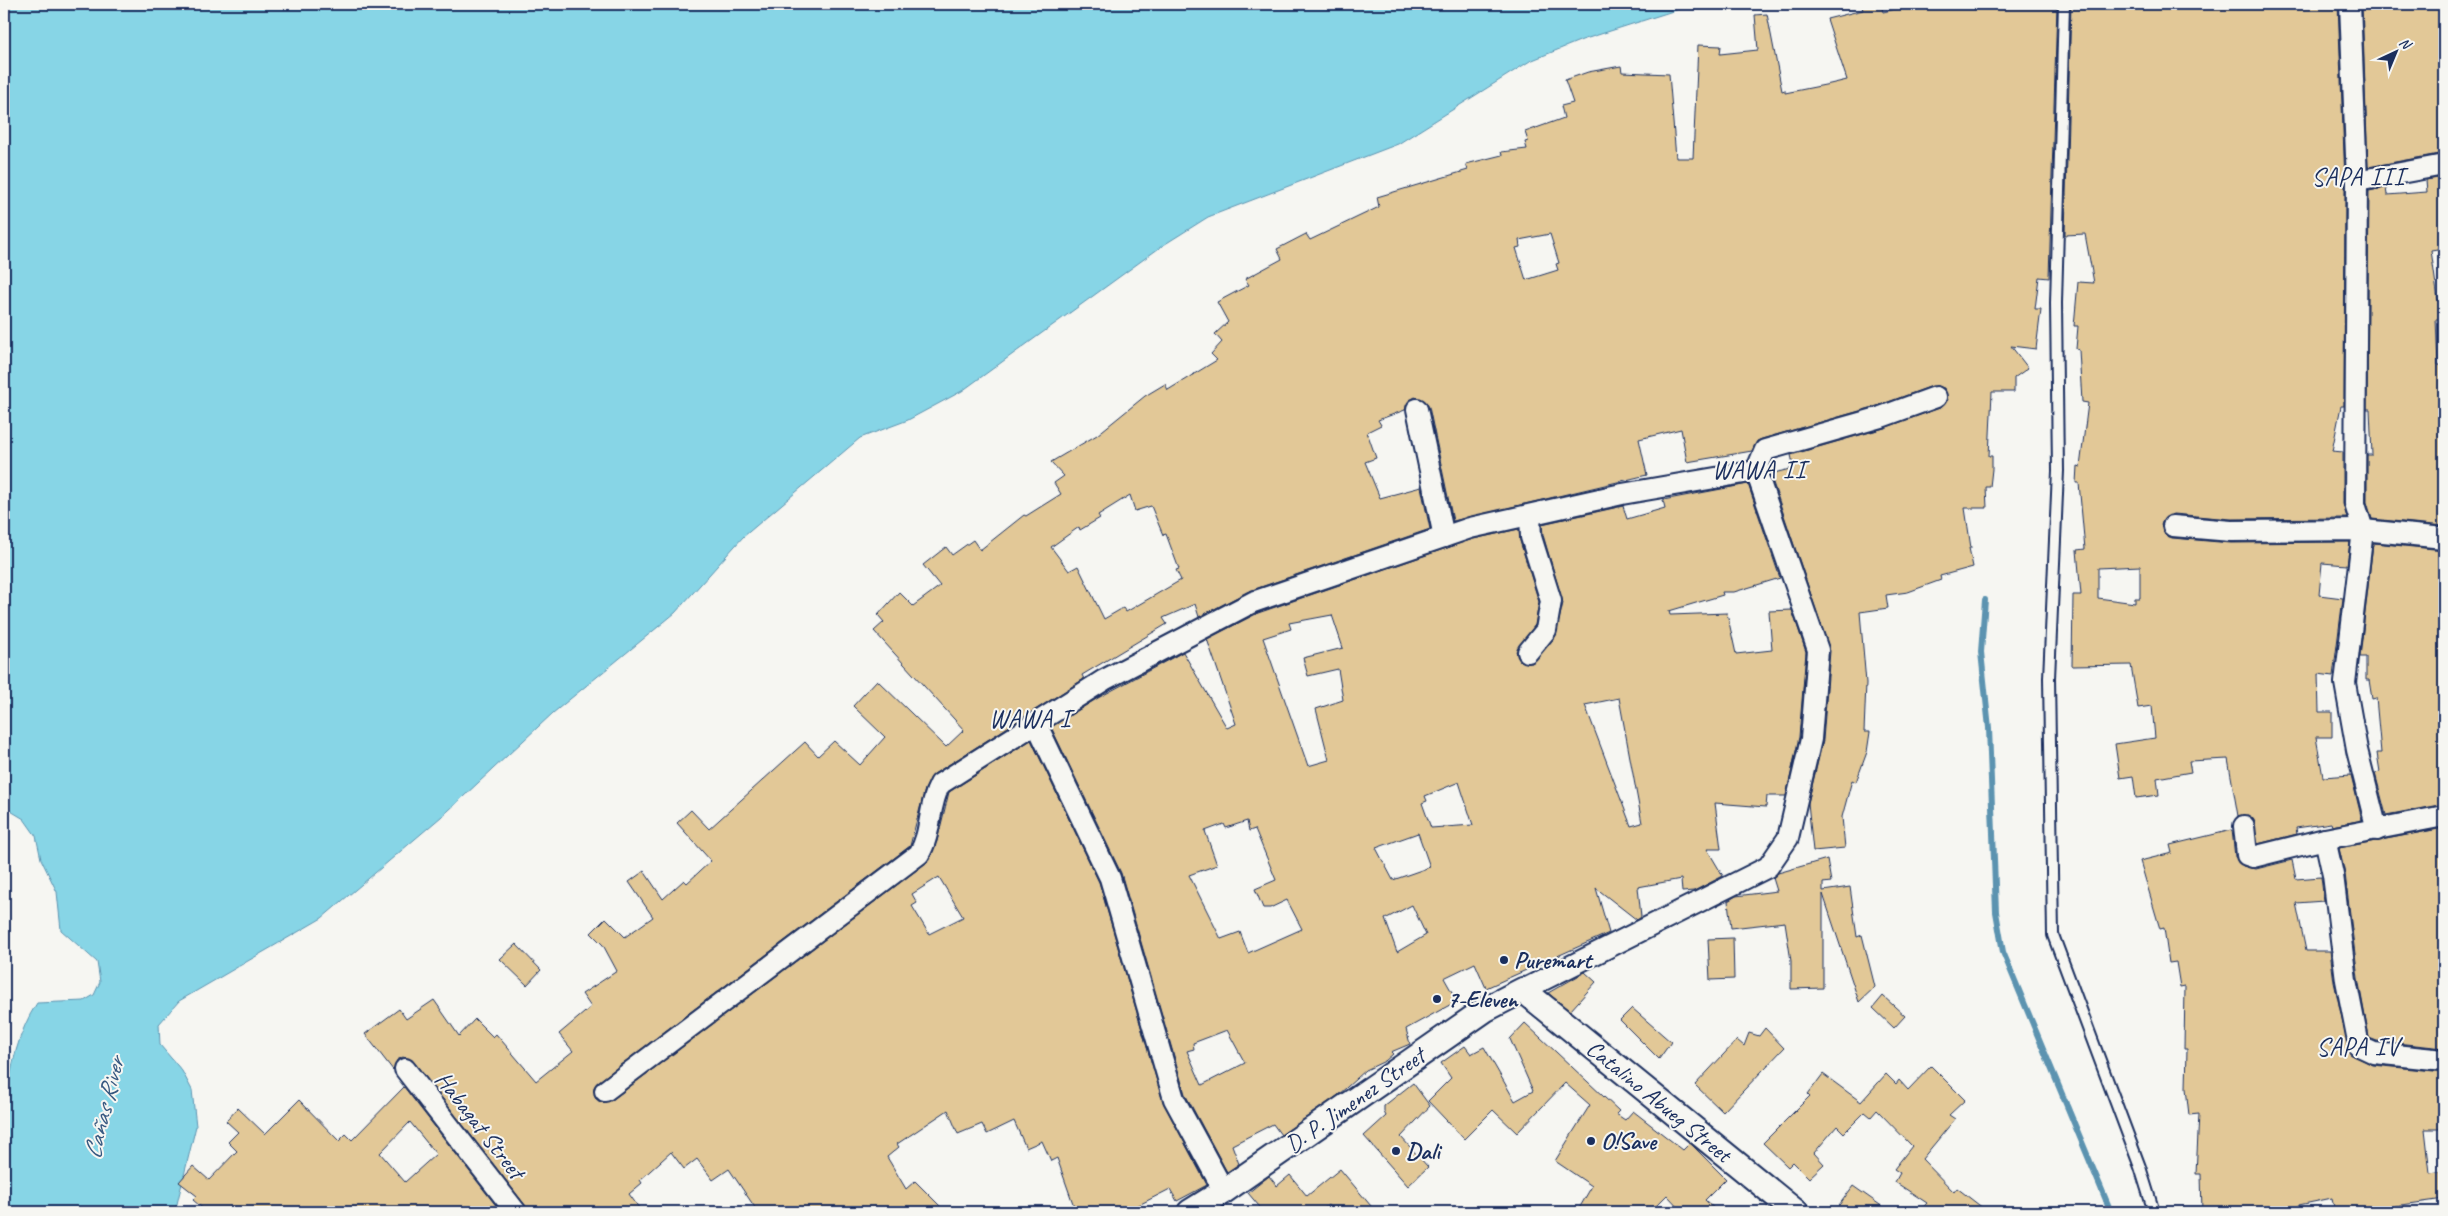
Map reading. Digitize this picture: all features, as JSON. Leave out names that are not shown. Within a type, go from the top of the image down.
[{"type":"street","points":[[2350,4],[2357,181],[2355,504],[2363,530],[2346,683],[2358,750],[2377,830]]},
{"type":"street","points":[[2357,181],[2444,165]]},
{"type":"street","points":[[1523,990],[1768,867],[1788,838],[1811,739],[1818,650],[1756,471],[1765,450],[1881,417],[1936,397]]},
{"type":"street","points":[[1417,409],[1444,537]]},
{"type":"street","points":[[604,1091],[919,854],[924,845],[934,795],[940,784],[1104,680],[1253,602],[1470,528],[1622,494],[1756,471]]},
{"type":"street","points":[[1528,652],[1546,630],[1551,601],[1531,537],[1530,516]]},
{"type":"street","points":[[2173,526],[2231,531],[2363,530],[2444,538]]},
{"type":"street","points":[[1036,723],[1110,878],[1174,1099],[1224,1191]]},
{"type":"street","points":[[2244,826],[2249,857],[2325,839],[2444,816]]},
{"type":"street","points":[[2325,839],[2333,875],[2348,987],[2359,1046],[2374,1053],[2444,1060]]},
{"type":"street","name":"D. P. Jimenez Street","points":[[1190,1212],[1224,1191],[1486,1008],[1523,990]]},
{"type":"street","name":"Catalino Abueg Street","points":[[1523,990],[1796,1212]]},
{"type":"street","name":"Habagat Street","points":[[405,1069],[516,1212]]},
{"type":"lane","points":[[2064,4],[2056,303],[2058,471],[2050,678],[2053,935],[2140,1167],[2154,1212]]},
{"type":"water","name":"Cañas River","points":[[4,4],[1695,4],[1582,40],[1530,61],[1398,144],[1208,217],[1162,246],[962,391],[908,420],[860,438],[743,537],[675,613],[553,713],[448,811],[322,918],[179,1001],[159,1024],[160,1045],[182,1071],[192,1090],[196,1126],[175,1212],[4,1212],[5,1132],[10,1076],[16,1050],[25,1025],[37,1003],[84,1001],[94,995],[100,982],[97,962],[61,930],[57,892],[41,859],[36,836],[24,819],[4,807]]},
{"type":"building","points":[[1861,4],[1881,4],[1883,12],[1917,4],[2057,4],[2049,278],[2039,277],[2035,309],[2041,309],[2036,349],[2011,346],[2028,368],[2014,378],[2014,392],[1992,392],[1989,456],[1992,456],[1992,469],[1990,487],[1986,487],[1987,508],[1965,508],[1973,567],[1940,576],[1941,580],[1908,592],[1886,595],[1888,608],[1860,612],[1866,683],[1864,732],[1870,732],[1867,752],[1856,782],[1852,780],[1842,817],[1845,848],[1813,851],[1808,803],[1823,740],[1830,651],[1770,474],[1794,468],[1791,455],[1884,428],[1940,408],[1948,400],[1944,388],[1932,386],[1877,406],[1762,439],[1757,441],[1752,451],[1687,462],[1681,429],[1639,439],[1647,475],[1453,521],[1429,407],[1425,401],[1415,397],[1409,401],[1405,410],[1378,420],[1381,425],[1367,432],[1376,458],[1365,462],[1380,498],[1421,487],[1430,529],[1249,591],[1199,617],[1195,604],[1163,618],[1167,624],[1082,675],[1084,679],[934,774],[925,789],[910,846],[598,1082],[594,1087],[595,1098],[600,1102],[612,1100],[926,863],[937,841],[949,792],[1031,740],[1099,882],[1163,1102],[1207,1185],[1177,1201],[1170,1189],[1133,1208],[1135,1212],[1076,1212],[1057,1158],[1051,1161],[1042,1141],[1026,1148],[1014,1121],[987,1134],[982,1124],[958,1134],[948,1110],[897,1144],[899,1147],[887,1157],[906,1189],[915,1181],[946,1212],[758,1212],[729,1169],[713,1180],[697,1159],[684,1169],[671,1152],[640,1180],[642,1183],[629,1194],[642,1212],[528,1212],[525,1205],[414,1062],[403,1057],[397,1060],[393,1070],[365,1034],[399,1009],[406,1019],[434,1000],[459,1036],[475,1019],[493,1037],[496,1034],[536,1081],[573,1051],[559,1034],[591,1007],[582,994],[617,971],[603,945],[591,933],[606,918],[625,937],[653,917],[629,882],[644,871],[663,899],[684,880],[687,883],[711,861],[677,823],[691,810],[709,829],[805,742],[818,756],[834,741],[860,765],[885,737],[853,706],[877,680],[946,747],[964,730],[874,631],[884,622],[878,615],[899,592],[913,606],[940,586],[923,565],[946,547],[952,555],[973,540],[980,550],[1024,515],[1026,516],[1061,494],[1054,483],[1064,476],[1051,462],[1097,435],[1145,396],[1165,384],[1168,390],[1217,360],[1211,354],[1222,342],[1215,334],[1228,322],[1217,302],[1249,285],[1245,279],[1282,259],[1277,249],[1306,234],[1310,240],[1379,207],[1377,197],[1468,170],[1466,164],[1502,155],[1501,152],[1527,149],[1525,142],[1528,141],[1525,132],[1564,118],[1561,106],[1573,103],[1565,80],[1588,72],[1621,66],[1622,72],[1669,74],[1676,158],[1693,158],[1698,45],[1721,46],[1720,54],[1758,50],[1755,15],[1767,14],[1782,91],[1785,90],[1785,93],[1830,84],[1847,80],[1827,19],[1863,10]],"holes":[[[1550,234],[1559,263],[1556,264],[1558,270],[1526,280],[1516,248],[1520,247],[1519,240]],[[1130,495],[1135,511],[1151,506],[1163,535],[1166,534],[1179,569],[1176,570],[1181,580],[1126,612],[1123,608],[1104,619],[1078,566],[1069,571],[1051,547],[1079,527],[1080,530],[1100,518],[1098,515]],[[939,877],[963,917],[929,934],[912,906],[917,903],[912,894]]]},
{"type":"building","points":[[2071,4],[2338,4],[2345,181],[2344,406],[2341,406],[2332,451],[2343,452],[2343,504],[2347,518],[2231,519],[2174,514],[2164,519],[2161,525],[2166,535],[2172,538],[2231,543],[2350,542],[2347,565],[2322,563],[2319,595],[2343,598],[2333,676],[2318,674],[2319,712],[2332,712],[2332,737],[2316,737],[2323,777],[2351,775],[2362,820],[2332,826],[2331,823],[2296,828],[2297,834],[2258,844],[2253,819],[2248,815],[2238,816],[2228,759],[2189,761],[2191,772],[2157,778],[2159,795],[2136,798],[2133,776],[2120,778],[2115,744],[2155,738],[2152,706],[2138,708],[2131,665],[2072,666],[2073,595],[2081,595],[2077,550],[2085,549],[2079,483],[2076,483],[2077,466],[2080,467],[2088,403],[2082,402],[2079,350],[2076,349],[2078,326],[2074,326],[2078,282],[2094,283],[2085,234],[2065,235]],"holes":[[[2140,566],[2140,598],[2135,598],[2135,603],[2098,598],[2098,568]]]},
{"type":"building","points":[[2362,4],[2444,4],[2444,153],[2368,167]]},
{"type":"building","points":[[2444,177],[2444,248],[2431,250],[2438,300],[2444,300],[2444,319],[2436,319],[2438,365],[2444,365],[2444,526],[2372,519],[2367,502],[2367,455],[2372,455],[2370,409],[2367,409],[2369,191],[2386,188],[2387,195],[2427,192],[2426,180]]},
{"type":"building","points":[[1748,484],[1780,578],[1734,592],[1722,592],[1723,595],[1669,611],[1670,615],[1727,613],[1736,654],[1772,650],[1769,611],[1792,610],[1806,652],[1799,737],[1786,796],[1767,796],[1766,807],[1715,803],[1721,849],[1707,849],[1723,876],[1694,891],[1682,892],[1681,879],[1638,887],[1641,917],[1637,920],[1596,888],[1609,933],[1486,988],[1475,963],[1444,978],[1457,1001],[1406,1029],[1410,1044],[1391,1052],[1393,1054],[1385,1061],[1366,1070],[1337,1096],[1281,1135],[1273,1124],[1232,1145],[1239,1164],[1227,1172],[1185,1094],[1121,873],[1051,727],[1098,698],[1183,652],[1227,728],[1236,724],[1207,639],[1258,613],[1473,539],[1519,529],[1520,541],[1539,602],[1535,625],[1516,651],[1520,661],[1532,663],[1555,637],[1563,603],[1543,535],[1542,524],[1623,506],[1627,519],[1665,508],[1663,500]],"holes":[[[1332,615],[1343,648],[1303,658],[1308,676],[1338,669],[1343,700],[1316,709],[1329,760],[1308,766],[1263,638],[1291,629],[1289,623]],[[1619,698],[1642,823],[1631,826],[1585,705]],[[1459,782],[1473,825],[1431,828],[1422,803],[1427,801],[1425,796]],[[1247,821],[1249,831],[1255,829],[1276,880],[1255,889],[1263,908],[1270,908],[1287,900],[1302,929],[1248,953],[1240,932],[1221,939],[1189,875],[1217,865],[1205,831],[1224,824],[1226,828]],[[1418,833],[1430,867],[1393,880],[1376,848]],[[1412,905],[1426,935],[1397,952],[1385,919]],[[1227,1030],[1245,1063],[1202,1085],[1187,1051],[1194,1049],[1193,1043]]]},
{"type":"building","points":[[2373,543],[2444,550],[2440,583],[2444,583],[2442,617],[2444,618],[2440,640],[2444,641],[2444,804],[2386,815],[2375,773],[2380,772],[2377,753],[2381,753],[2376,698],[2372,699],[2369,680],[2366,680],[2366,657],[2360,657]]},
{"type":"building","points":[[2444,828],[2444,1048],[2377,1041],[2369,1038],[2358,978],[2345,874],[2339,848]]},
{"type":"building","points":[[2232,830],[2235,857],[2243,866],[2256,869],[2292,860],[2296,879],[2321,877],[2324,901],[2296,903],[2306,951],[2330,951],[2334,982],[2350,1054],[2373,1065],[2444,1072],[2444,1129],[2425,1129],[2430,1173],[2444,1171],[2444,1199],[2395,1206],[2397,1212],[2335,1212],[2332,1198],[2299,1205],[2299,1212],[2262,1212],[2262,1210],[2220,1208],[2220,1212],[2202,1212],[2201,1174],[2196,1174],[2199,1114],[2189,1115],[2186,1088],[2187,1049],[2184,1049],[2185,986],[2180,987],[2176,962],[2169,963],[2164,928],[2160,929],[2140,861],[2172,853],[2170,845]]},
{"type":"building","points":[[1827,859],[1831,882],[1823,883],[1823,891],[1850,887],[1857,937],[1862,935],[1875,987],[1859,1002],[1823,894],[1823,988],[1791,989],[1791,961],[1785,922],[1731,928],[1728,901],[1736,896],[1777,891],[1773,878],[1778,873]]},
{"type":"building","points":[[1733,938],[1734,979],[1710,980],[1708,939]]},
{"type":"building","points":[[516,944],[541,970],[527,985],[500,959]]},
{"type":"building","points":[[1585,972],[1596,982],[1570,1011],[1548,993]]},
{"type":"building","points":[[1883,996],[1905,1016],[1894,1028],[1873,1008]]},
{"type":"building","points":[[1632,1008],[1671,1042],[1659,1059],[1620,1020]]},
{"type":"building","points":[[1525,1023],[1619,1111],[1616,1114],[1625,1120],[1633,1111],[1683,1150],[1690,1143],[1726,1179],[1705,1200],[1718,1212],[1683,1212],[1667,1195],[1650,1212],[1577,1212],[1592,1186],[1555,1161],[1590,1105],[1565,1083],[1517,1133],[1493,1110],[1464,1139],[1428,1101],[1451,1078],[1441,1063],[1465,1046],[1471,1054],[1484,1047],[1515,1101],[1533,1091],[1510,1039]]},
{"type":"building","points":[[1765,1028],[1784,1048],[1723,1112],[1695,1085],[1737,1040],[1744,1046],[1749,1033],[1759,1036]]},
{"type":"building","points":[[1931,1066],[1965,1100],[1949,1115],[1955,1119],[1922,1159],[1954,1192],[1957,1188],[1988,1212],[1919,1212],[1927,1203],[1895,1182],[1900,1173],[1894,1169],[1912,1146],[1877,1110],[1871,1117],[1865,1112],[1844,1133],[1837,1126],[1814,1153],[1824,1164],[1809,1178],[1793,1162],[1788,1167],[1763,1143],[1810,1096],[1808,1094],[1823,1074],[1861,1102],[1886,1074],[1896,1084],[1899,1080],[1908,1090]]},
{"type":"building","points":[[1413,1083],[1430,1106],[1401,1137],[1428,1167],[1408,1186],[1364,1136],[1386,1116],[1384,1106]]},
{"type":"building","points":[[404,1087],[501,1212],[207,1212],[193,1200],[197,1196],[179,1182],[193,1166],[209,1180],[237,1151],[228,1142],[238,1132],[226,1121],[238,1108],[265,1134],[299,1100],[339,1141],[346,1134],[352,1140]],"holes":[[[410,1122],[436,1154],[405,1182],[380,1153]]]},
{"type":"building","points":[[1340,1169],[1376,1212],[1334,1212],[1328,1205],[1320,1212],[1264,1212],[1248,1193],[1269,1176],[1277,1186],[1290,1175],[1307,1196]]},
{"type":"building","points":[[1853,1186],[1890,1212],[1834,1212]]},
{"type":"waterway","points":[[1985,600],[1981,652],[1989,728],[1996,912],[2003,952],[2111,1212]]},
{"type":"place","name":"Puremart","points":[[1504,960]]},
{"type":"place","name":"7-Eleven","points":[[1437,999]]},
{"type":"place","name":"O!Save","points":[[1591,1141]]},
{"type":"place","name":"Dali","points":[[1396,1151]]},
{"type":"district","name":"SAPA III","points":[[2358,176]]},
{"type":"district","name":"WAWA II","points":[[1759,469]]},
{"type":"district","name":"WAWA I","points":[[1030,718]]},
{"type":"district","name":"SAPA IV","points":[[2358,1046]]}]
